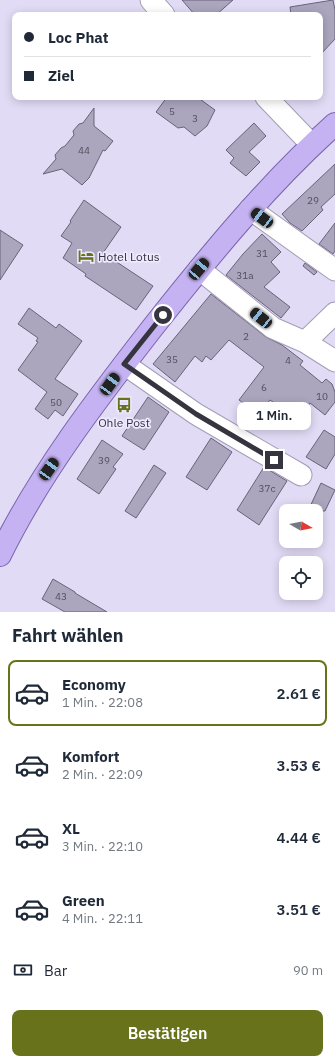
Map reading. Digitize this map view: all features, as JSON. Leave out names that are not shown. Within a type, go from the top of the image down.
[{"type":"main road","points":[[1,550],[28,502],[49,469],[124,364],[199,269],[250,209],[312,145],[335,124]]},
{"type":"street","points":[[270,100],[312,145]]},
{"type":"street","points":[[250,209],[335,270]]},
{"type":"street","points":[[199,269],[273,328],[305,342],[335,361]]},
{"type":"street","points":[[305,342],[335,313]]},
{"type":"street","points":[[124,364],[196,414],[300,475]]},
{"type":"building","points":[[182,0],[233,0],[219,12],[192,12]]},
{"type":"building","points":[[333,0],[335,10],[335,39],[323,52],[323,12],[291,12],[290,7]]},
{"type":"building","points":[[165,100],[201,100],[215,110],[207,126],[195,136],[184,127],[178,128],[156,112]]},
{"type":"building","points":[[94,108],[94,126],[113,141],[105,151],[103,150],[89,178],[82,185],[62,169],[43,174],[56,159],[55,155],[74,135],[73,131],[79,124],[83,123]]},
{"type":"building","points":[[254,123],[266,136],[249,152],[260,162],[246,176],[230,163],[234,158],[226,150]]},
{"type":"building","points":[[335,164],[335,194],[321,207],[323,210],[302,231],[290,223],[282,214]]},
{"type":"building","name":"Hotel Lotus","points":[[84,200],[121,227],[103,253],[153,286],[136,310],[85,276],[86,274],[63,258],[72,243],[61,236]]},
{"type":"building","points":[[335,223],[335,251],[333,254],[319,244]]},
{"type":"building","points":[[0,230],[23,245],[0,280]]},
{"type":"building","points":[[262,234],[281,252],[271,262],[280,272],[264,287],[290,307],[281,318],[226,275]]},
{"type":"building","points":[[305,263],[317,272],[314,275],[303,266]]},
{"type":"building","points":[[211,294],[266,337],[282,345],[303,361],[300,365],[322,383],[326,379],[332,384],[335,392],[335,402],[325,415],[310,403],[299,420],[270,400],[259,414],[239,400],[264,367],[229,340],[211,360],[206,356],[202,362],[195,356],[175,382],[153,364]]},
{"type":"building","points":[[29,308],[56,328],[59,324],[82,341],[55,379],[78,394],[63,416],[55,410],[48,419],[35,409],[47,392],[18,370],[38,342],[36,341],[38,338],[18,324]]},
{"type":"building","points":[[148,397],[169,412],[144,450],[122,436]]},
{"type":"building","points":[[324,430],[335,437],[335,454],[326,469],[306,457]]},
{"type":"building","points":[[211,438],[232,452],[207,490],[186,477]]},
{"type":"building","points":[[102,440],[123,454],[113,467],[116,469],[99,494],[77,479]]},
{"type":"building","points":[[154,465],[166,473],[136,518],[125,511]]},
{"type":"building","points":[[264,467],[287,481],[259,525],[237,510]]},
{"type":"building","points":[[321,483],[335,490],[325,511],[323,511],[323,504],[311,504]]},
{"type":"building","points":[[53,579],[107,612],[65,612],[42,599]]},
{"type":"place","name":"Hotel Lotus","points":[[86,256]]},
{"type":"place","name":"Ohle Post","points":[[124,405]]},
{"type":"route","points":[[163,315],[124,364],[196,414],[274,460]]}]
